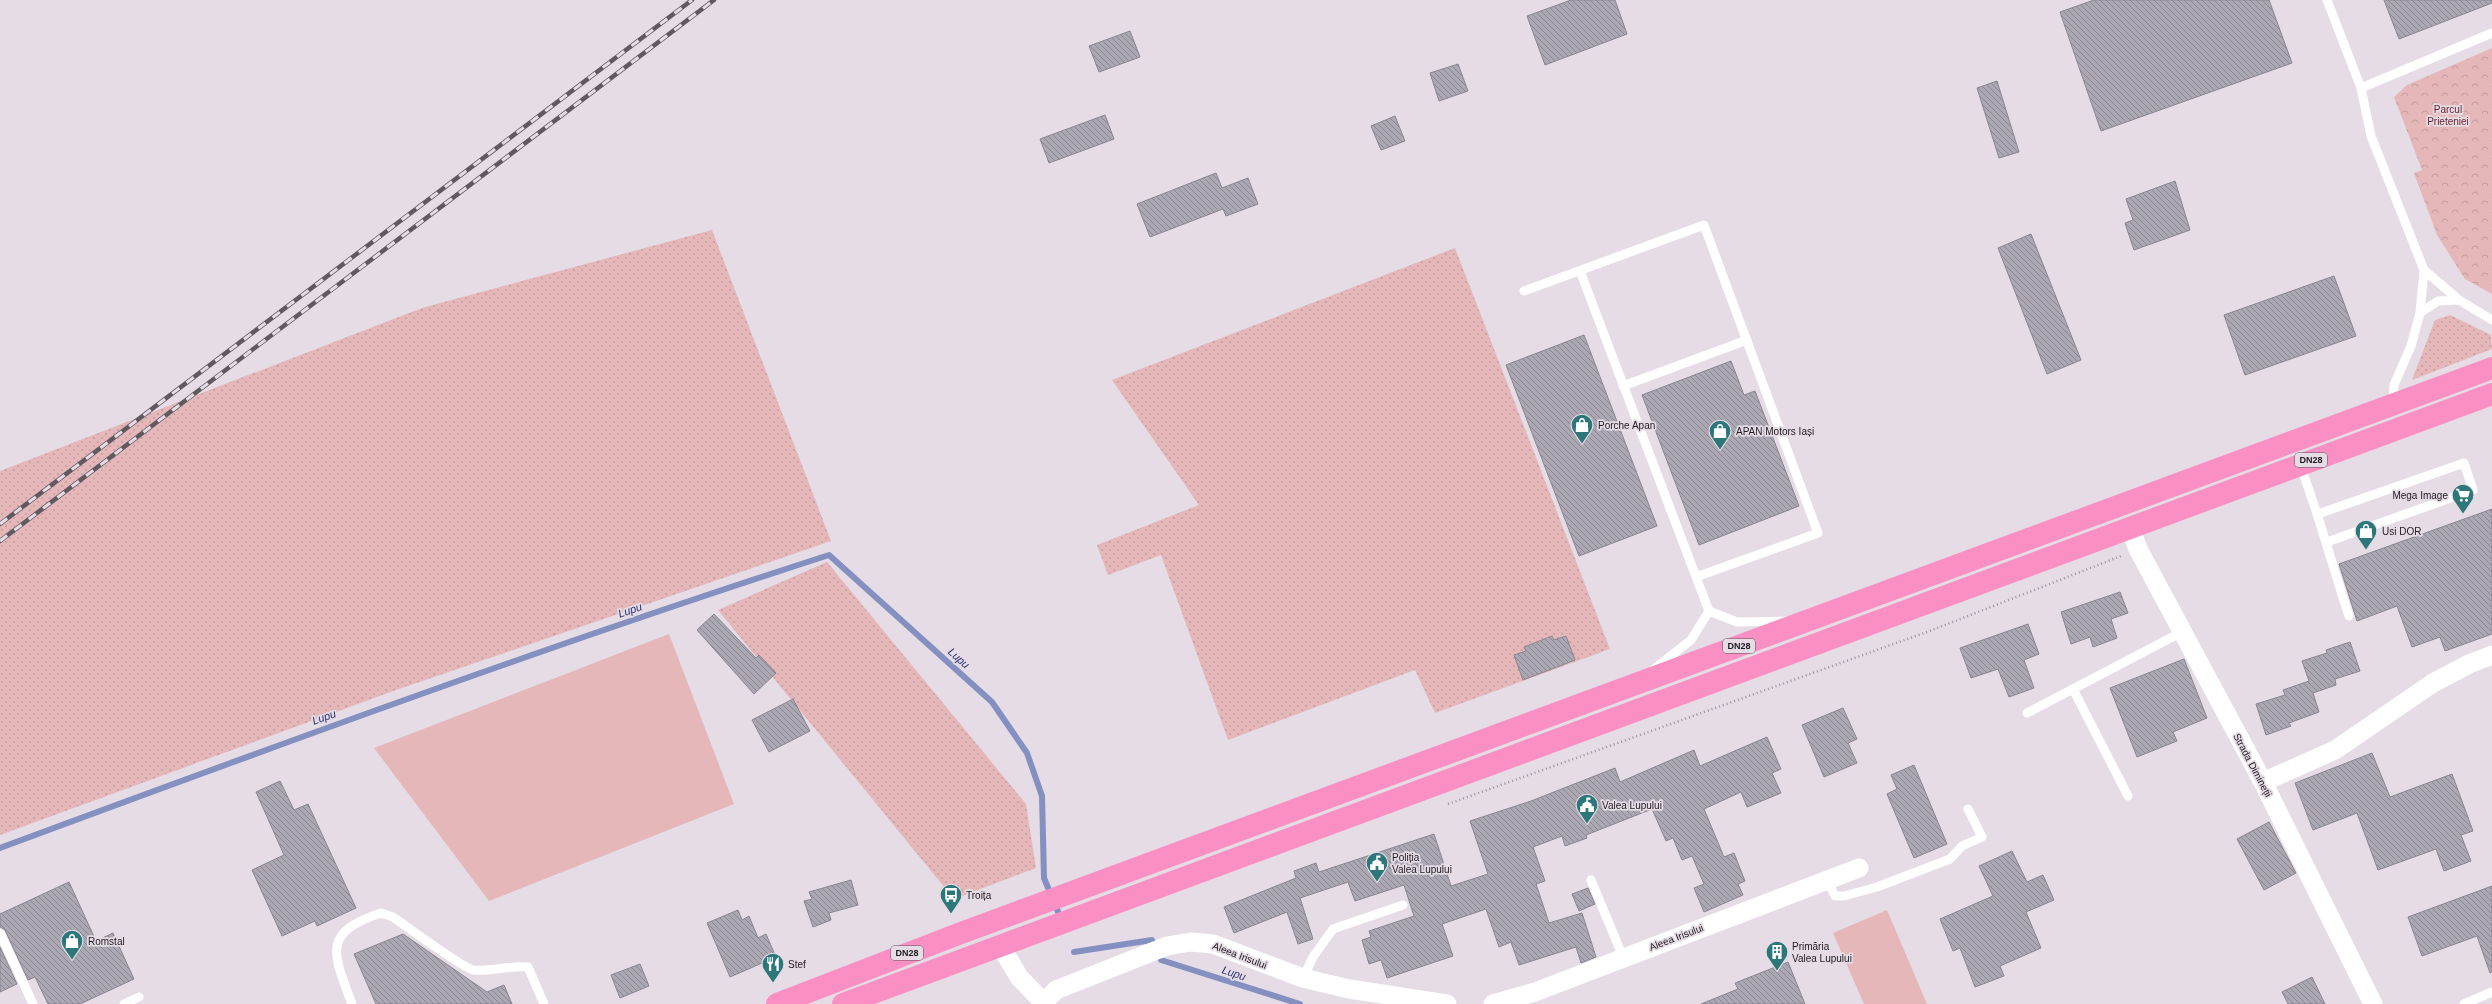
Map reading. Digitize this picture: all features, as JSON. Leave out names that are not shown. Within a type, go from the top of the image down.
[{"type":"highway","name":"DN28","points":[[777,1004],[880,963],[2492,368]]},
{"type":"highway","name":"DN28","points":[[843,1004],[864,999],[1000,945],[2492,394]]},
{"type":"street","name":"Strada Dimineții","points":[[2130,527],[2138,549],[2263,782],[2373,1004]]},
{"type":"street","points":[[2263,782],[2335,750],[2433,683],[2492,655]]},
{"type":"street","name":"Aleea Irisului","points":[[1493,1004],[1536,992],[1826,879],[1859,868]]},
{"type":"street","name":"Aleea Irisului","points":[[1044,1003],[1056,990],[1167,946],[1191,942],[1213,944],[1304,978],[1349,989],[1438,1003]]},
{"type":"street","points":[[1000,945],[1019,977],[1044,1003]]},
{"type":"lane","points":[[2327,0],[2361,88],[2371,136],[2424,270],[2420,313],[2412,346],[2394,385],[2393,405]]},
{"type":"lane","points":[[2361,88],[2492,33]]},
{"type":"lane","points":[[1524,291],[1704,225],[1818,533],[1696,577]]},
{"type":"lane","points":[[2424,270],[2459,300],[2492,320]]},
{"type":"lane","points":[[1580,271],[1709,611],[1737,622],[1810,620]]},
{"type":"lane","points":[[2420,313],[2438,301],[2459,300]]},
{"type":"lane","points":[[1623,386],[1747,340]]},
{"type":"lane","points":[[2427,419],[2462,395],[2492,384]]},
{"type":"lane","points":[[2318,514],[2464,463],[2473,490],[2327,542]]},
{"type":"lane","points":[[2300,464],[2318,514],[2327,542],[2328,555],[2349,616]]},
{"type":"lane","points":[[1634,684],[1691,640],[1709,611]]},
{"type":"lane","points":[[2027,713],[2182,632]]},
{"type":"lane","points":[[2073,689],[2128,796]]},
{"type":"lane","points":[[1826,879],[1835,896],[1844,896],[1877,887],[1950,859],[1962,846],[1982,837],[1968,809]]},
{"type":"lane","points":[[1591,880],[1623,957]]},
{"type":"lane","points":[[1304,978],[1313,957],[1333,929],[1404,905]]},
{"type":"lane","points":[[352,1004],[336,960],[336,946],[340,936],[350,927],[381,913],[393,917],[470,969],[493,971],[518,966],[528,967],[544,1004]]},
{"type":"lane","points":[[0,933],[33,1004]]},
{"type":"lane","points":[[2464,1004],[2492,992]]},
{"type":"lane","points":[[124,1004],[139,997]]},
{"type":"path","points":[[1442,805],[1456,802],[1927,632],[2138,549]]},
{"type":"green space","name":"Parcul Prieteniei","points":[[2492,48],[2492,294],[2465,279],[2437,235],[2414,173],[2422,170],[2394,97],[2407,85]]},
{"type":"green space","points":[[712,230],[831,541],[396,690],[0,835],[0,471],[422,308]]},
{"type":"green space","points":[[1455,248],[1610,649],[1435,713],[1415,670],[1228,740],[1161,555],[1108,575],[1097,545],[1199,505],[1112,380]]},
{"type":"green space","points":[[2450,315],[2491,335],[2492,349],[2412,380],[2435,320]]},
{"type":"green space","points":[[827,562],[1026,804],[1036,868],[954,899],[718,610]]},
{"type":"green space","points":[[669,634],[734,804],[489,901],[374,748]]},
{"type":"green space","points":[[1887,910],[1927,1004],[1864,1004],[1833,933]]},
{"type":"building","points":[[1571,0],[1615,0],[1627,34],[1545,65],[1527,16]]},
{"type":"building","points":[[2094,0],[2269,0],[2292,63],[2101,131],[2060,12]]},
{"type":"building","points":[[2384,0],[2492,0],[2492,3],[2399,39]]},
{"type":"building","points":[[1130,31],[1140,57],[1099,72],[1089,46]]},
{"type":"building","points":[[1458,64],[1468,91],[1439,101],[1430,73]]},
{"type":"building","points":[[1997,81],[2019,152],[1999,158],[1977,88]]},
{"type":"building","points":[[1105,115],[1114,139],[1049,163],[1040,139]]},
{"type":"building","points":[[1395,116],[1405,141],[1381,150],[1371,126]]},
{"type":"building","points":[[1216,173],[1222,188],[1248,178],[1258,204],[1226,216],[1223,209],[1150,237],[1137,204]]},
{"type":"building","points":[[2175,181],[2190,230],[2134,250],[2125,223],[2133,220],[2126,199]]},
{"type":"building","points":[[2031,234],[2081,360],[2047,374],[1998,248]]},
{"type":"building","points":[[2334,276],[2356,336],[2245,375],[2224,315]]},
{"type":"building","name":"Porche Apan","points":[[1584,335],[1657,526],[1579,556],[1506,365]]},
{"type":"building","name":"APAN Motors Iași","points":[[1731,361],[1744,395],[1755,391],[1799,506],[1699,545],[1642,395]]},
{"type":"building","points":[[2492,509],[2492,634],[2445,651],[2440,637],[2412,647],[2397,606],[2357,621],[2339,564]]},
{"type":"building","points":[[2120,592],[2128,613],[2111,619],[2117,638],[2093,647],[2090,637],[2071,644],[2061,612]]},
{"type":"building","points":[[714,614],[756,658],[759,655],[776,673],[754,694],[697,630]]},
{"type":"building","points":[[2028,624],[2039,654],[2024,660],[2034,688],[2009,697],[1998,669],[1971,678],[1960,648]]},
{"type":"building","points":[[1552,636],[1554,640],[1566,636],[1575,660],[1523,680],[1514,655],[1526,651],[1524,647]]},
{"type":"building","points":[[2350,642],[2360,671],[2335,679],[2336,685],[2313,693],[2319,712],[2289,723],[2291,726],[2266,735],[2256,704],[2285,695],[2283,690],[2309,681],[2302,661],[2327,653],[2326,650]]},
{"type":"building","points":[[2184,659],[2207,718],[2173,732],[2177,741],[2137,757],[2110,688]]},
{"type":"building","points":[[793,699],[810,731],[769,752],[752,720]]},
{"type":"building","points":[[1843,708],[1857,739],[1848,743],[1857,763],[1824,777],[1802,725]]},
{"type":"building","points":[[1767,737],[1781,769],[1772,773],[1781,793],[1747,807],[1741,792],[1704,809],[1724,857],[1734,853],[1745,881],[1738,884],[1743,895],[1704,912],[1694,888],[1704,884],[1692,856],[1682,860],[1673,838],[1666,841],[1652,809],[1586,835],[1587,838],[1565,846],[1562,836],[1533,847],[1545,881],[1536,884],[1549,923],[1582,913],[1596,957],[1581,963],[1576,947],[1519,965],[1511,942],[1499,947],[1486,909],[1442,924],[1453,956],[1387,978],[1381,960],[1369,964],[1362,940],[1371,937],[1369,931],[1414,916],[1404,885],[1355,901],[1348,882],[1300,898],[1313,939],[1298,944],[1287,912],[1234,933],[1224,907],[1296,878],[1294,871],[1316,863],[1319,872],[1434,834],[1451,886],[1488,874],[1470,821],[1531,801],[1615,768],[1620,782],[1694,750],[1700,766]]},
{"type":"building","points":[[2372,753],[2390,797],[2452,774],[2473,831],[2461,835],[2471,861],[2444,871],[2436,849],[2378,870],[2357,813],[2313,830],[2295,783]]},
{"type":"building","points":[[1914,765],[1947,844],[1914,858],[1887,794],[1897,789],[1891,775]]},
{"type":"building","points":[[280,781],[294,810],[308,804],[356,908],[317,926],[315,921],[282,936],[252,870],[284,855],[256,792]]},
{"type":"building","points":[[2269,822],[2296,873],[2264,890],[2237,839]]},
{"type":"building","points":[[2012,851],[2027,882],[2043,875],[2054,900],[2026,912],[2041,948],[2000,966],[2004,976],[1975,987],[1960,948],[1953,951],[1940,919],[1993,896],[1979,866]]},
{"type":"building","points":[[851,880],[858,905],[829,913],[831,920],[813,927],[804,901],[812,899],[809,892]]},
{"type":"building","points":[[69,882],[96,941],[113,933],[134,979],[80,1004],[48,1004],[35,977],[28,980],[5,930],[0,927],[0,914]]},
{"type":"building","points":[[2492,886],[2492,972],[2490,973],[2477,936],[2422,956],[2408,917]]},
{"type":"building","points":[[1588,888],[1595,904],[1579,911],[1572,894]]},
{"type":"building","points":[[738,910],[742,920],[749,916],[758,938],[766,934],[776,957],[730,977],[707,923]]},
{"type":"building","points":[[403,934],[487,992],[504,985],[512,1004],[376,1004],[354,954]]},
{"type":"building","points":[[0,947],[17,984],[0,992]]},
{"type":"building","name":"Primăria Valea Lupului","points":[[1788,962],[1805,1004],[1701,1004],[1738,989],[1735,983]]},
{"type":"building","points":[[640,964],[649,986],[620,998],[611,975]]},
{"type":"building","points":[[2312,977],[2325,1004],[2288,1004],[2282,992]]},
{"type":"waterway","name":"Lupu","points":[[0,848],[517,660],[620,624],[829,555],[992,702],[1027,753],[1042,796],[1044,878],[1061,919]]},
{"type":"waterway","name":"Lupu","points":[[1074,952],[1152,940]]},
{"type":"waterway","name":"Lupu","points":[[1161,960],[1300,1004]]},
{"type":"railway","points":[[0,524],[692,0]]},
{"type":"railway","points":[[0,541],[714,0]]},
{"type":"place","name":"Porche Apan","points":[[1582,444]]},
{"type":"place","name":"APAN Motors Iași","points":[[1720,450]]},
{"type":"place","name":"Mega Image","points":[[2463,514]]},
{"type":"place","name":"Usi DOR","points":[[2366,550]]},
{"type":"place","name":"Valea Lupului","points":[[1587,824]]},
{"type":"place","name":"Poliția Valea Lupului","points":[[1377,882]]},
{"type":"place","name":"Troița","points":[[951,914]]},
{"type":"place","name":"Romstal","points":[[72,960]]},
{"type":"place","name":"Primăria Valea Lupului","points":[[1777,972]]},
{"type":"place","name":"Stef","points":[[773,984]]}]
